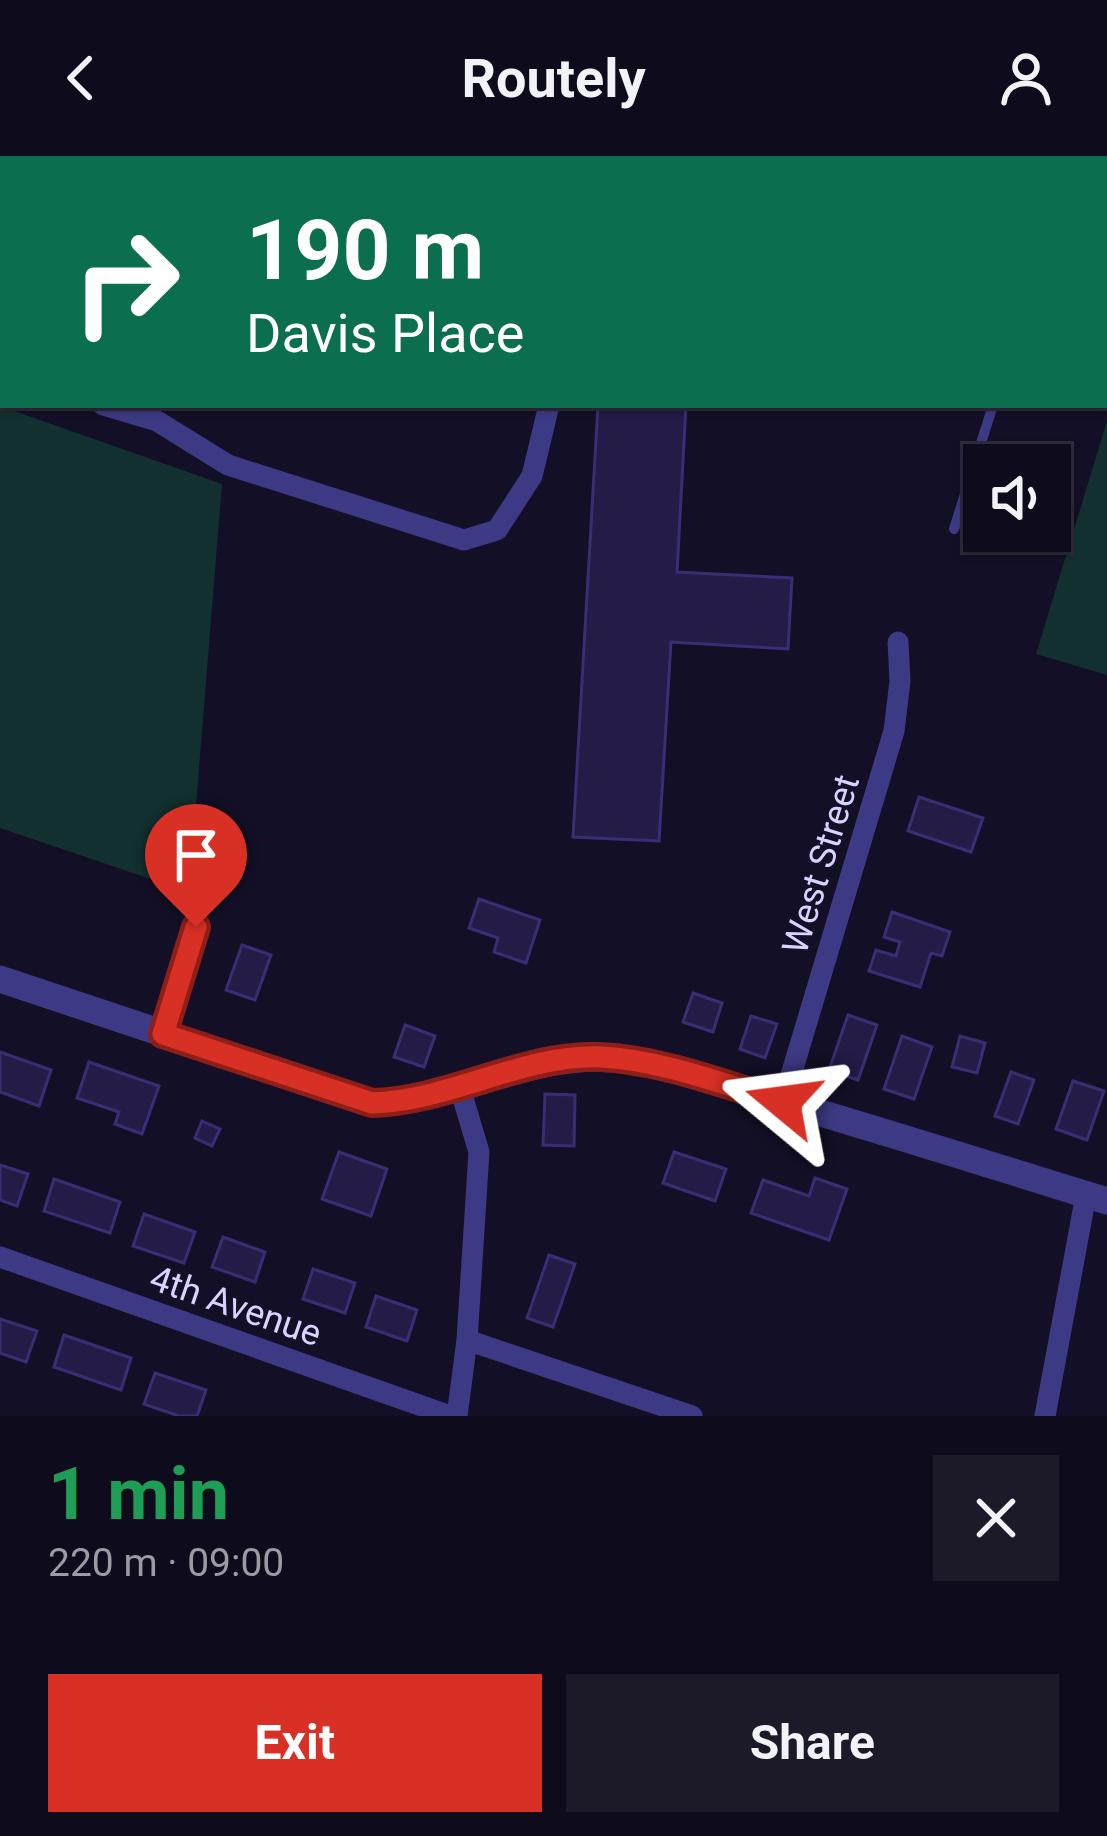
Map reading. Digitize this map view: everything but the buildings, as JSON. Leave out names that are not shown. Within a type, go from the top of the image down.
[{"type":"street","points":[[113,408],[157,421],[228,465],[464,539],[497,530],[532,476],[548,408]]},
{"type":"street","name":"West Street","points":[[783,1102],[894,731],[900,681],[898,641]]},
{"type":"street","points":[[163,1034],[196,927]]},
{"type":"street","points":[[0,979],[372,1103],[401,1102],[544,1065],[600,1057],[651,1065],[783,1102],[1096,1198],[1045,1416]]},
{"type":"street","points":[[453,1416],[466,1340],[478,1152],[460,1088]]},
{"type":"street","name":"4th Avenue","points":[[0,1257],[453,1416]]},
{"type":"street","points":[[466,1340],[692,1416]]},
{"type":"lane","points":[[954,529],[993,408]]},
{"type":"green space","points":[[0,408],[6,408],[222,484],[189,892],[0,828]]},
{"type":"green space","points":[[1107,421],[1107,675],[1036,654],[1067,552],[1071,552]]},
{"type":"route","points":[[196,927],[163,1034],[372,1103],[401,1102],[544,1065],[600,1057],[651,1065],[783,1102]]}]
